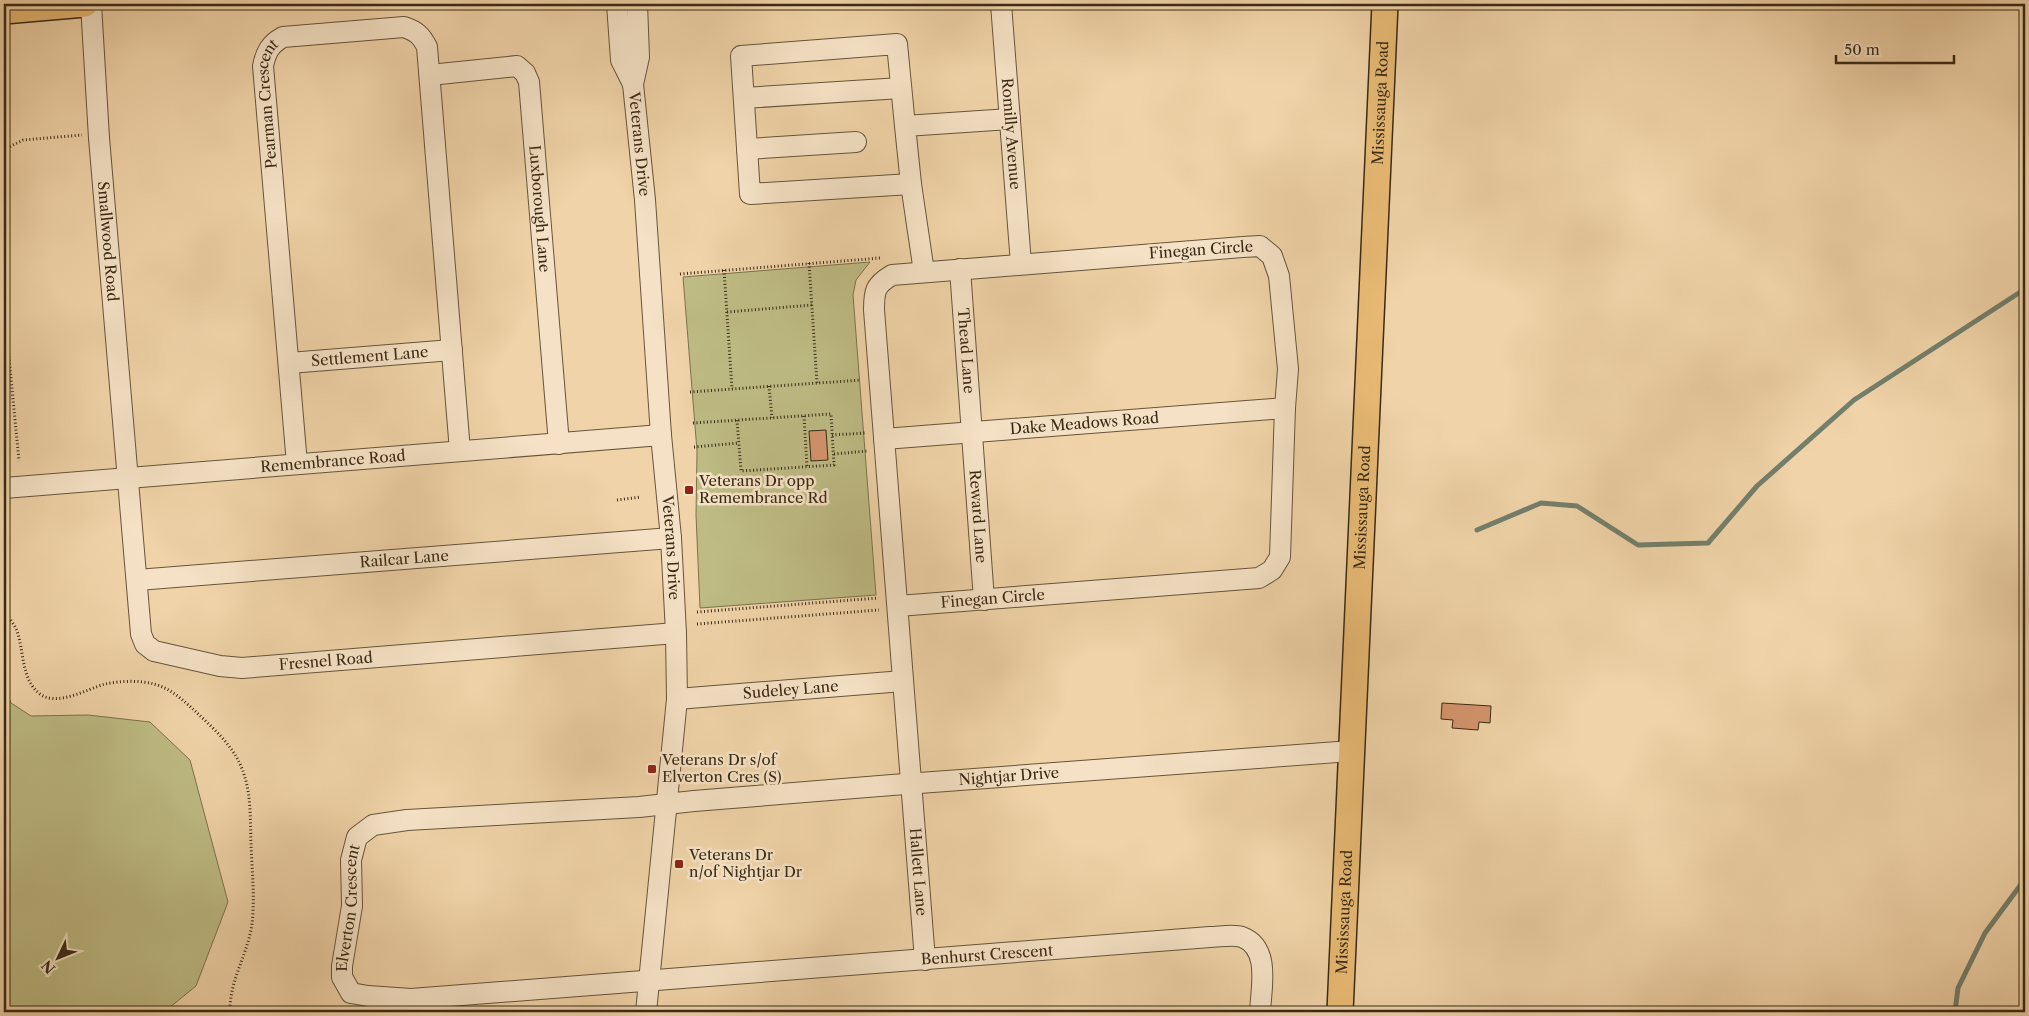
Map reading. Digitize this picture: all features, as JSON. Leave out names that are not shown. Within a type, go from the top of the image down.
[{"type":"main road","points":[[4,11],[85,4]]},
{"type":"main road","name":"Mississauga Road","points":[[1340,1012],[1385,4]]},
{"type":"street","name":"Smallwood Road","points":[[91,4],[99,138],[129,477]]},
{"type":"street","name":"Veterans Drive","points":[[616,4],[621,60],[633,84]]},
{"type":"street","name":"Veterans Drive","points":[[637,4],[639,57],[633,84],[646,200],[661,434],[671,538],[677,699],[646,1012]]},
{"type":"street","name":"Romilly Avenue","points":[[1001,4],[1021,264]]},
{"type":"street","name":"Pearman Crescent","points":[[296,464],[263,66],[266,52],[275,42],[284,37],[404,27],[422,36],[427,47],[460,451]]},
{"type":"street","points":[[911,184],[750,194],[741,56],[897,44],[911,184],[924,272]]},
{"type":"street","name":"Luxborough Lane","points":[[430,75],[517,66],[525,73],[529,82],[559,444]]},
{"type":"street","points":[[744,98],[901,88]]},
{"type":"street","points":[[905,126],[1010,119]]},
{"type":"street","points":[[747,149],[856,142]]},
{"type":"street","name":"Finegan Circle","points":[[898,606],[1259,578],[1272,570],[1280,557],[1288,369],[1279,276],[1272,256],[1260,246],[892,275],[879,283],[874,295],[911,784]]},
{"type":"street","name":"Thead Lane","points":[[960,269],[971,432]]},
{"type":"street","name":"Settlement Lane","points":[[288,363],[452,350]]},
{"type":"street","name":"Dake Meadows Road","points":[[884,439],[1285,408]]},
{"type":"street","name":"Reward Lane","points":[[971,432],[984,600]]},
{"type":"street","name":"Remembrance Road","points":[[4,488],[559,444],[661,434]]},
{"type":"street","name":"Fresnel Road","points":[[129,477],[141,634],[145,644],[154,651],[220,666],[242,668],[676,633]]},
{"type":"street","name":"Railcar Lane","points":[[137,580],[671,538]]},
{"type":"street","name":"Sudeley Lane","points":[[677,699],[903,681]]},
{"type":"street","name":"Nightjar Drive","points":[[667,804],[1351,751]]},
{"type":"street","name":"Hallett Lane","points":[[911,784],[925,960]]},
{"type":"street","name":"Elverton Crescent","points":[[648,981],[411,999],[351,993],[342,978],[342,966],[352,906],[352,860],[357,838],[373,825],[407,820],[667,804]]},
{"type":"street","name":"Benhurst Crescent","points":[[648,981],[1240,936],[1255,946],[1262,961],[1260,1012]]},
{"type":"path","points":[[4,159],[9,146],[23,140],[83,135]]},
{"type":"path","points":[[4,234],[7,337],[19,461]]},
{"type":"path","points":[[680,274],[809,262],[880,258]]},
{"type":"path","points":[[809,262],[817,383]]},
{"type":"path","points":[[724,270],[732,389]]},
{"type":"path","points":[[727,312],[812,305]]},
{"type":"path","points":[[690,392],[861,380]]},
{"type":"path","points":[[769,386],[772,418]]},
{"type":"path","points":[[693,423],[737,420],[804,416],[831,414],[834,465],[741,471],[737,420]]},
{"type":"path","points":[[804,416],[807,467]]},
{"type":"path","points":[[832,435],[865,432]]},
{"type":"path","points":[[694,447],[739,443]]},
{"type":"path","points":[[834,454],[867,451]]},
{"type":"path","points":[[617,500],[641,497]]},
{"type":"path","points":[[697,612],[878,598]]},
{"type":"path","points":[[698,624],[879,610]]},
{"type":"path","points":[[4,612],[17,630],[28,677],[33,687],[41,695],[51,698],[63,697],[106,684],[122,682],[137,681],[155,684],[166,689],[186,704],[208,724],[237,758],[245,776],[250,800],[253,882],[252,925],[234,986],[230,1012]]},
{"type":"shaded area","points":[[870,262],[856,280],[853,295],[876,595],[700,608],[696,515],[697,451],[683,277]]},
{"type":"shaded area","points":[[4,688],[11,703],[31,716],[88,715],[150,722],[190,760],[228,902],[196,986],[164,1012],[4,1012]]},
{"type":"building","points":[[826,430],[828,460],[811,461],[809,431]]},
{"type":"building","points":[[1442,703],[1491,706],[1490,723],[1479,722],[1478,730],[1452,728],[1453,720],[1441,719]]},
{"type":"waterway","points":[[1477,530],[1541,503],[1577,506],[1638,545],[1708,543],[1757,486],[1854,400],[2025,289]]},
{"type":"waterway","points":[[1955,1012],[1958,988],[1985,933],[2025,879]]},
{"type":"place","name":"Veterans Dr opp Remembrance Rd","points":[[689,490]]},
{"type":"place","name":"Veterans Dr s/of Elverton Cres (S)","points":[[652,769]]},
{"type":"place","name":"Veterans Dr n/of Nightjar Dr","points":[[679,864]]}]
